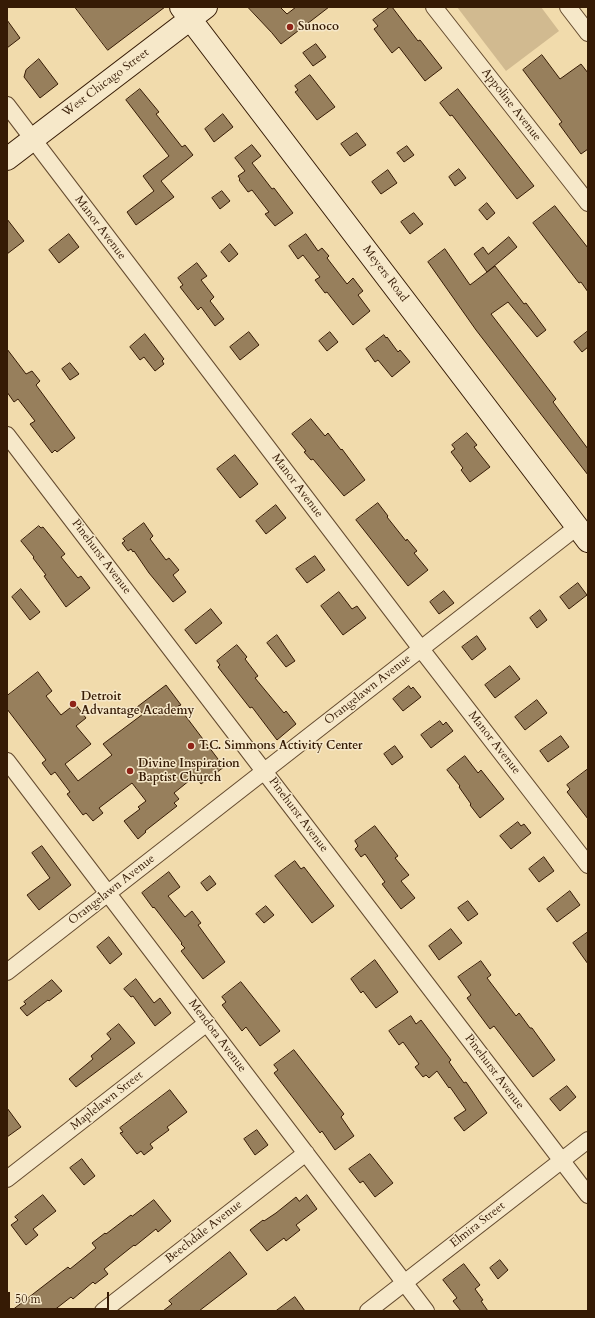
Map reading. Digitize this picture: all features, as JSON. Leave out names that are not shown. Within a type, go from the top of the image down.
[{"type":"street","name":"Appoline Avenue","points":[[434,7],[588,203]]},
{"type":"street","points":[[568,7],[588,33]]},
{"type":"street","name":"West Chicago Street","points":[[7,159],[192,11]]},
{"type":"street","name":"Meyers Road","points":[[192,11],[582,534]]},
{"type":"street","name":"Manor Avenue","points":[[7,105],[421,649],[588,865]]},
{"type":"street","name":"Pinehurst Avenue","points":[[7,435],[588,1195]]},
{"type":"street","name":"Orangelawn Avenue","points":[[7,972],[421,649],[582,534]]},
{"type":"street","name":"Mendota Avenue","points":[[8,763],[426,1311]]},
{"type":"street","name":"Maplelawn Street","points":[[7,1179],[207,1023]]},
{"type":"street","name":"Elmira Street","points":[[368,1311],[588,1140]]},
{"type":"street","name":"Beechdale Avenue","points":[[103,1311],[306,1153]]},
{"type":"shaded area","points":[[457,7],[541,7],[559,31],[506,71]]},
{"type":"building","points":[[75,7],[165,7],[108,50]]},
{"type":"building","points":[[248,7],[280,7],[287,14],[296,7],[329,7],[281,44]]},
{"type":"building","points":[[392,7],[418,41],[420,40],[442,68],[425,81],[399,47],[392,53],[374,29],[378,26],[373,20]]},
{"type":"building","points":[[7,20],[20,38],[7,48]]},
{"type":"building","points":[[316,44],[326,57],[313,66],[303,53]]},
{"type":"building","points":[[542,55],[560,79],[581,64],[588,73],[588,149],[581,154],[559,124],[562,122],[523,70]]},
{"type":"building","points":[[39,59],[58,84],[40,98],[24,77],[26,70]]},
{"type":"building","points":[[310,75],[335,107],[317,120],[295,92],[298,90],[295,86]]},
{"type":"building","points":[[140,89],[159,112],[156,114],[182,147],[185,145],[193,155],[161,181],[174,197],[136,225],[127,212],[154,191],[143,176],[169,156],[126,100]]},
{"type":"building","points":[[458,89],[534,186],[517,199],[452,115],[450,116],[440,103]]},
{"type":"building","points":[[223,114],[233,127],[214,142],[205,129]]},
{"type":"building","points":[[357,133],[366,145],[350,156],[341,144]]},
{"type":"building","points":[[252,145],[261,156],[252,163],[293,213],[275,226],[265,214],[269,212],[252,190],[248,192],[239,180],[240,179],[238,176],[245,171],[235,158]]},
{"type":"building","points":[[407,146],[414,155],[404,162],[397,153]]},
{"type":"building","points":[[459,169],[466,178],[455,186],[449,177]]},
{"type":"building","points":[[388,170],[397,183],[381,194],[372,182]]},
{"type":"building","points":[[222,191],[230,201],[220,209],[212,198]]},
{"type":"building","points":[[487,203],[495,213],[487,220],[479,210]]},
{"type":"building","points":[[555,206],[588,248],[588,292],[581,282],[579,283],[533,223]]},
{"type":"building","points":[[414,213],[423,224],[410,234],[401,222]]},
{"type":"building","points":[[7,219],[24,241],[7,254]]},
{"type":"building","points":[[69,234],[79,247],[59,263],[49,250]]},
{"type":"building","points":[[306,234],[318,251],[322,248],[329,256],[327,258],[347,284],[353,278],[363,291],[358,295],[370,311],[353,325],[327,292],[325,293],[315,280],[320,277],[303,255],[298,259],[289,246]]},
{"type":"building","points":[[509,237],[517,247],[487,272],[474,254],[483,247],[488,254]]},
{"type":"building","points":[[230,244],[238,254],[229,262],[221,252]]},
{"type":"building","points":[[445,249],[470,285],[495,266],[546,330],[537,337],[508,302],[491,314],[556,399],[553,402],[588,449],[588,475],[476,330],[428,262]]},
{"type":"building","points":[[197,263],[207,276],[201,280],[214,297],[210,301],[224,319],[215,326],[201,307],[198,310],[180,287],[183,285],[178,278]]},
{"type":"building","points":[[588,331],[588,347],[582,352],[574,342]]},
{"type":"building","points":[[249,332],[259,345],[240,360],[230,347]]},
{"type":"building","points":[[330,332],[338,342],[327,351],[319,341]]},
{"type":"building","points":[[145,334],[164,359],[162,361],[164,364],[155,371],[144,357],[140,360],[130,347]]},
{"type":"building","points":[[384,335],[398,352],[400,350],[410,362],[392,377],[378,360],[375,362],[366,349]]},
{"type":"building","points":[[7,349],[26,374],[32,371],[40,381],[36,385],[75,438],[57,452],[55,450],[52,453],[30,424],[35,421],[18,399],[14,402],[7,392]]},
{"type":"building","points":[[70,363],[79,374],[70,380],[62,369]]},
{"type":"building","points":[[311,419],[325,436],[328,433],[365,480],[344,496],[313,459],[311,460],[304,452],[306,451],[292,434]]},
{"type":"building","points":[[467,433],[477,445],[474,447],[490,467],[470,482],[461,470],[463,468],[451,452],[455,449],[452,445]]},
{"type":"building","points":[[235,455],[258,484],[240,498],[217,469]]},
{"type":"building","points":[[378,503],[406,541],[407,539],[417,551],[414,553],[428,570],[408,586],[356,520]]},
{"type":"building","points":[[276,505],[286,518],[266,534],[256,521]]},
{"type":"building","points":[[144,523],[153,536],[150,539],[166,560],[169,558],[179,570],[173,575],[186,592],[173,602],[149,573],[134,551],[133,552],[131,549],[128,551],[122,543],[125,541],[123,539]]},
{"type":"building","points":[[39,526],[41,528],[43,527],[65,554],[61,557],[78,578],[81,576],[90,588],[66,607],[44,576],[46,575],[33,558],[34,557],[21,541]]},
{"type":"building","points":[[315,556],[325,570],[307,583],[296,569]]},
{"type":"building","points":[[578,583],[587,595],[569,609],[560,597]]},
{"type":"building","points":[[21,589],[40,612],[30,620],[12,597]]},
{"type":"building","points":[[444,591],[454,603],[439,614],[430,602]]},
{"type":"building","points":[[339,592],[352,609],[357,606],[366,618],[343,635],[321,606]]},
{"type":"building","points":[[211,609],[222,623],[196,644],[185,630]]},
{"type":"building","points":[[540,610],[547,620],[537,628],[530,618]]},
{"type":"building","points":[[277,635],[295,661],[286,667],[267,643]]},
{"type":"building","points":[[477,636],[486,649],[472,660],[462,647]]},
{"type":"building","points":[[237,645],[247,657],[245,659],[258,676],[255,678],[284,713],[286,711],[296,724],[277,740],[252,707],[250,708],[218,667],[220,665],[217,661]]},
{"type":"building","points":[[510,666],[520,679],[495,698],[485,685]]},
{"type":"building","points":[[38,672],[52,691],[46,696],[61,715],[75,704],[86,718],[76,726],[91,744],[65,764],[78,781],[112,755],[103,744],[143,714],[137,707],[166,685],[181,705],[178,706],[224,767],[201,784],[195,776],[174,793],[179,799],[174,803],[177,806],[145,831],[146,832],[138,839],[124,821],[140,809],[138,807],[146,801],[132,783],[99,808],[103,813],[93,821],[86,813],[83,815],[67,794],[70,792],[55,772],[51,775],[42,763],[46,760],[7,709],[7,696]]},
{"type":"building","points":[[409,686],[411,689],[413,687],[421,697],[403,711],[393,699]]},
{"type":"building","points":[[537,700],[547,713],[525,730],[515,717]]},
{"type":"building","points":[[440,721],[443,725],[446,722],[453,731],[431,748],[421,735]]},
{"type":"building","points":[[561,736],[569,747],[548,762],[540,751]]},
{"type":"building","points":[[395,746],[403,757],[392,765],[384,754]]},
{"type":"building","points":[[465,756],[478,773],[481,770],[504,799],[480,818],[470,805],[471,804],[459,787],[460,786],[447,770]]},
{"type":"building","points":[[588,769],[588,819],[567,792],[570,789],[567,785]]},
{"type":"building","points":[[518,822],[521,826],[524,824],[531,833],[511,849],[500,836]]},
{"type":"building","points":[[375,826],[398,856],[395,858],[409,875],[401,881],[415,898],[401,909],[382,884],[385,882],[365,854],[361,857],[355,849],[358,846],[355,841]]},
{"type":"building","points":[[42,846],[71,885],[39,910],[27,895],[50,878],[32,853]]},
{"type":"building","points":[[544,857],[554,871],[539,882],[529,869]]},
{"type":"building","points":[[295,861],[301,869],[304,867],[334,906],[312,923],[275,876]]},
{"type":"building","points":[[169,872],[180,887],[168,896],[185,917],[192,911],[201,923],[198,925],[225,962],[203,979],[181,951],[185,948],[181,944],[182,943],[142,893]]},
{"type":"building","points":[[210,876],[216,884],[207,891],[201,883]]},
{"type":"building","points":[[570,891],[580,905],[557,922],[547,909]]},
{"type":"building","points":[[468,901],[478,914],[468,921],[458,908]]},
{"type":"building","points":[[266,906],[274,915],[264,923],[256,914]]},
{"type":"building","points":[[451,929],[462,943],[439,960],[429,946]]},
{"type":"building","points":[[588,932],[588,964],[573,943]]},
{"type":"building","points":[[109,937],[122,954],[110,964],[97,947]]},
{"type":"building","points":[[375,960],[398,992],[376,1008],[363,991],[361,993],[351,979]]},
{"type":"building","points":[[481,961],[491,975],[487,978],[516,1016],[519,1013],[530,1028],[532,1028],[555,1060],[533,1077],[494,1026],[490,1029],[467,998],[471,995],[458,977]]},
{"type":"building","points":[[136,979],[154,1003],[160,998],[171,1013],[155,1026],[133,996],[131,997],[124,989]]},
{"type":"building","points":[[52,980],[62,991],[27,1016],[20,1008],[26,1004],[24,1002]]},
{"type":"building","points":[[241,982],[280,1031],[260,1046],[246,1027],[242,1031],[222,1005],[226,1002],[222,997]]},
{"type":"building","points":[[411,1016],[416,1024],[421,1020],[451,1060],[449,1062],[464,1083],[466,1082],[487,1113],[464,1131],[454,1118],[466,1110],[450,1087],[449,1088],[437,1071],[429,1078],[426,1075],[423,1077],[415,1067],[419,1064],[403,1042],[399,1045],[389,1031]]},
{"type":"building","points":[[119,1024],[135,1043],[76,1087],[69,1079],[93,1059],[91,1056],[111,1039],[107,1034]]},
{"type":"building","points":[[294,1050],[344,1114],[341,1117],[354,1136],[335,1150],[322,1131],[320,1133],[274,1073],[278,1070],[274,1065]]},
{"type":"building","points":[[567,1086],[576,1097],[560,1111],[550,1099]]},
{"type":"building","points":[[170,1090],[187,1112],[167,1127],[169,1130],[150,1144],[153,1148],[144,1155],[141,1151],[137,1154],[120,1133],[123,1132],[120,1128]]},
{"type":"building","points":[[7,1108],[21,1127],[7,1137]]},
{"type":"building","points":[[257,1130],[268,1145],[255,1155],[244,1139]]},
{"type":"building","points":[[370,1154],[393,1183],[375,1197],[363,1181],[360,1183],[349,1169]]},
{"type":"building","points":[[82,1159],[95,1176],[84,1185],[70,1168]]},
{"type":"building","points":[[43,1195],[56,1211],[33,1229],[38,1235],[26,1245],[11,1225],[18,1220],[15,1217]]},
{"type":"building","points":[[307,1195],[317,1209],[296,1225],[300,1230],[286,1241],[284,1238],[267,1251],[250,1230],[263,1220],[264,1221],[276,1213],[296,1197],[299,1201]]},
{"type":"building","points":[[154,1200],[171,1221],[158,1232],[156,1229],[104,1269],[108,1274],[95,1284],[93,1282],[73,1299],[71,1297],[53,1311],[11,1311],[68,1267],[70,1269],[96,1248],[92,1243]]},
{"type":"building","points":[[230,1252],[247,1274],[199,1311],[163,1311],[172,1304],[169,1301]]},
{"type":"building","points":[[500,1260],[508,1270],[498,1279],[490,1268]]},
{"type":"building","points":[[464,1264],[480,1285],[475,1289],[483,1300],[481,1301],[488,1311],[461,1311],[453,1301],[457,1298],[443,1280]]},
{"type":"building","points":[[295,1297],[305,1311],[276,1311]]},
{"type":"place","name":"Sunoco","points":[[290,27]]},
{"type":"place","name":"Detroit Advantage Academy","points":[[73,704]]},
{"type":"place","name":"T.C. Simmons Activity Center","points":[[191,746]]},
{"type":"place","name":"Divine Inspiration Baptist Church","points":[[130,771]]}]
